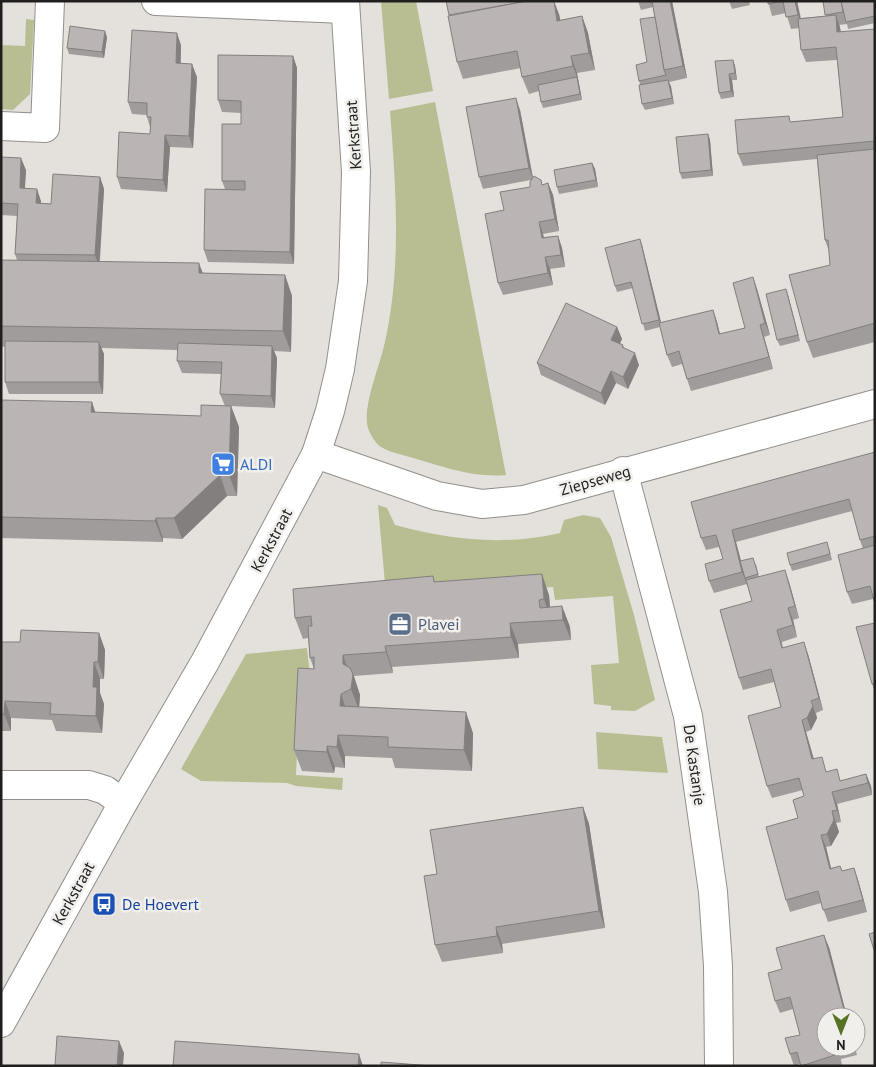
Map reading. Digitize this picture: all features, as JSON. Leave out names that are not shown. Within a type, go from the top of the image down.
[{"type":"street","points":[[1,126],[45,128],[50,1]]},
{"type":"street","points":[[156,1],[344,5]]},
{"type":"street","name":"Kerkstraat","points":[[1,1023],[123,803],[224,628],[316,454],[330,411],[340,369],[353,281],[356,172],[344,5]]},
{"type":"street","name":"Ziepseweg","points":[[316,454],[437,496],[482,504],[524,500],[623,471],[875,404]]},
{"type":"street","name":"De Kastanje","points":[[623,471],[688,716],[713,892],[719,1066]]},
{"type":"street","points":[[1,785],[89,785],[106,790],[123,803]]},
{"type":"green space","points":[[381,1],[416,1],[433,91],[389,99]]},
{"type":"green space","points":[[26,19],[34,20],[30,94],[13,110],[1,109],[1,45],[25,46]]},
{"type":"green space","points":[[435,102],[506,475],[482,475],[459,471],[392,452],[379,445],[368,428],[367,410],[384,346],[393,288],[396,229],[390,111]]},
{"type":"green space","points":[[378,505],[387,508],[395,525],[457,538],[477,540],[539,537],[560,533],[564,520],[583,515],[600,518],[611,537],[634,615],[655,700],[635,711],[611,710],[611,706],[594,704],[591,665],[619,663],[613,596],[555,600],[553,587],[446,595],[386,595]]},
{"type":"green space","points":[[307,648],[311,684],[300,684],[296,775],[343,778],[342,790],[296,786],[287,783],[201,781],[181,769],[246,654]]},
{"type":"green space","points":[[596,732],[662,737],[668,773],[598,769]]},
{"type":"building","points":[[446,1],[527,1],[449,15]]},
{"type":"building","points":[[527,1],[554,1],[557,21],[582,16],[589,53],[571,56],[573,66],[522,77],[517,51],[457,62],[448,16]]},
{"type":"building","points":[[652,1],[670,1],[683,66],[664,70]]},
{"type":"building","points":[[768,1],[782,1],[768,4]]},
{"type":"building","points":[[783,1],[795,1],[798,15],[786,17]]},
{"type":"building","points":[[823,1],[841,1],[843,12],[825,15]]},
{"type":"building","points":[[841,1],[875,1],[875,16],[846,22]]},
{"type":"building","points":[[836,15],[837,32],[875,29],[875,141],[738,154],[735,120],[789,116],[790,122],[843,117],[836,47],[801,50],[798,19]]},
{"type":"building","points":[[655,17],[666,75],[639,81],[636,65],[647,62],[640,19]]},
{"type":"building","points":[[70,26],[105,31],[102,52],[67,48]]},
{"type":"building","points":[[132,30],[177,33],[176,63],[192,64],[189,136],[165,135],[163,180],[117,177],[119,132],[150,134],[151,117],[147,117],[147,103],[128,102]]},
{"type":"building","points":[[218,55],[293,56],[290,252],[204,250],[205,189],[245,190],[245,181],[222,181],[222,124],[241,124],[241,101],[218,100]]},
{"type":"building","points":[[733,60],[735,73],[729,74],[731,91],[719,93],[715,61]]},
{"type":"building","points":[[577,77],[580,94],[541,102],[538,85]]},
{"type":"building","points":[[668,80],[672,98],[642,104],[639,85]]},
{"type":"building","points":[[516,98],[529,168],[479,177],[466,107]]},
{"type":"building","points":[[708,134],[711,170],[680,173],[676,137]]},
{"type":"building","points":[[875,149],[875,323],[807,342],[789,275],[830,265],[828,240],[825,240],[817,155]]},
{"type":"building","points":[[1,157],[21,158],[20,188],[37,189],[36,203],[51,204],[53,174],[100,177],[95,255],[15,254],[18,204],[1,203]]},
{"type":"building","points":[[592,163],[596,180],[557,187],[554,170]]},
{"type":"building","points":[[534,176],[541,180],[542,185],[548,183],[555,219],[539,222],[542,238],[558,236],[561,255],[545,257],[548,273],[498,283],[485,214],[504,210],[500,192],[530,187],[530,182]]},
{"type":"building","points":[[640,239],[659,320],[642,324],[631,282],[615,286],[605,248]]},
{"type":"building","points":[[1,260],[199,263],[199,273],[285,275],[283,331],[1,326]]},
{"type":"building","points":[[753,277],[765,323],[760,325],[769,357],[687,379],[679,351],[667,355],[659,323],[713,310],[719,334],[745,328],[733,283]]},
{"type":"building","points":[[786,289],[798,335],[777,340],[766,294]]},
{"type":"building","points":[[566,303],[617,327],[611,340],[635,353],[623,377],[611,371],[601,393],[537,363]]},
{"type":"building","points":[[5,341],[99,342],[99,382],[5,382]]},
{"type":"building","points":[[178,343],[272,346],[271,396],[220,394],[222,362],[177,361]]},
{"type":"building","points":[[1,400],[92,402],[91,412],[201,416],[201,405],[231,406],[229,475],[220,475],[174,518],[156,518],[155,521],[1,517]]},
{"type":"building","points":[[875,452],[875,536],[860,540],[849,499],[732,530],[742,572],[709,581],[705,564],[723,559],[716,535],[701,538],[691,502]]},
{"type":"building","points":[[827,542],[830,554],[790,565],[787,553]]},
{"type":"building","points":[[875,545],[875,604],[870,586],[847,592],[838,555]]},
{"type":"building","points":[[753,558],[758,574],[745,578],[740,561]]},
{"type":"building","points":[[785,570],[795,606],[788,608],[793,625],[777,630],[782,648],[804,642],[819,698],[811,701],[813,706],[807,718],[802,720],[812,759],[822,757],[826,772],[837,769],[840,781],[866,774],[868,783],[832,792],[837,810],[832,811],[834,820],[827,834],[821,835],[830,869],[840,866],[842,871],[854,868],[863,900],[823,910],[818,891],[786,900],[766,827],[798,818],[793,800],[804,796],[799,778],[767,786],[748,716],[781,707],[771,669],[739,678],[720,610],[752,601],[746,580]]},
{"type":"building","points":[[542,574],[544,599],[539,600],[540,608],[562,606],[563,620],[510,623],[511,637],[385,646],[386,652],[343,655],[343,664],[350,668],[353,674],[351,689],[341,694],[340,706],[466,712],[464,750],[388,747],[388,737],[338,735],[337,747],[327,746],[327,752],[294,750],[298,668],[314,669],[314,657],[310,658],[308,626],[312,626],[311,616],[295,618],[293,589],[433,576],[434,582]]},
{"type":"building","points":[[875,623],[875,683],[872,684],[856,627]]},
{"type":"building","points":[[21,630],[99,633],[98,662],[94,662],[93,687],[97,687],[96,716],[50,714],[51,703],[5,701],[4,714],[1,714],[1,642],[20,642]]},
{"type":"building","points":[[583,807],[599,911],[496,927],[497,936],[435,945],[424,876],[437,874],[430,830]]},
{"type":"building","points":[[875,932],[875,953],[869,934]]},
{"type":"building","points":[[824,935],[843,1007],[816,1007],[816,1057],[829,1057],[801,1066],[797,1052],[790,1054],[785,1038],[800,1035],[790,997],[775,1001],[768,973],[782,969],[776,948]]},
{"type":"building","points":[[57,1036],[119,1041],[117,1066],[55,1066]]},
{"type":"building","points":[[175,1041],[359,1054],[358,1066],[173,1066]]},
{"type":"building","points":[[381,1062],[433,1066],[381,1066]]},
{"type":"place","name":"ALDI","points":[[223,464]]},
{"type":"place","name":"Plavei","points":[[400,624]]},
{"type":"place","name":"De Hoevert","points":[[104,904]]}]
